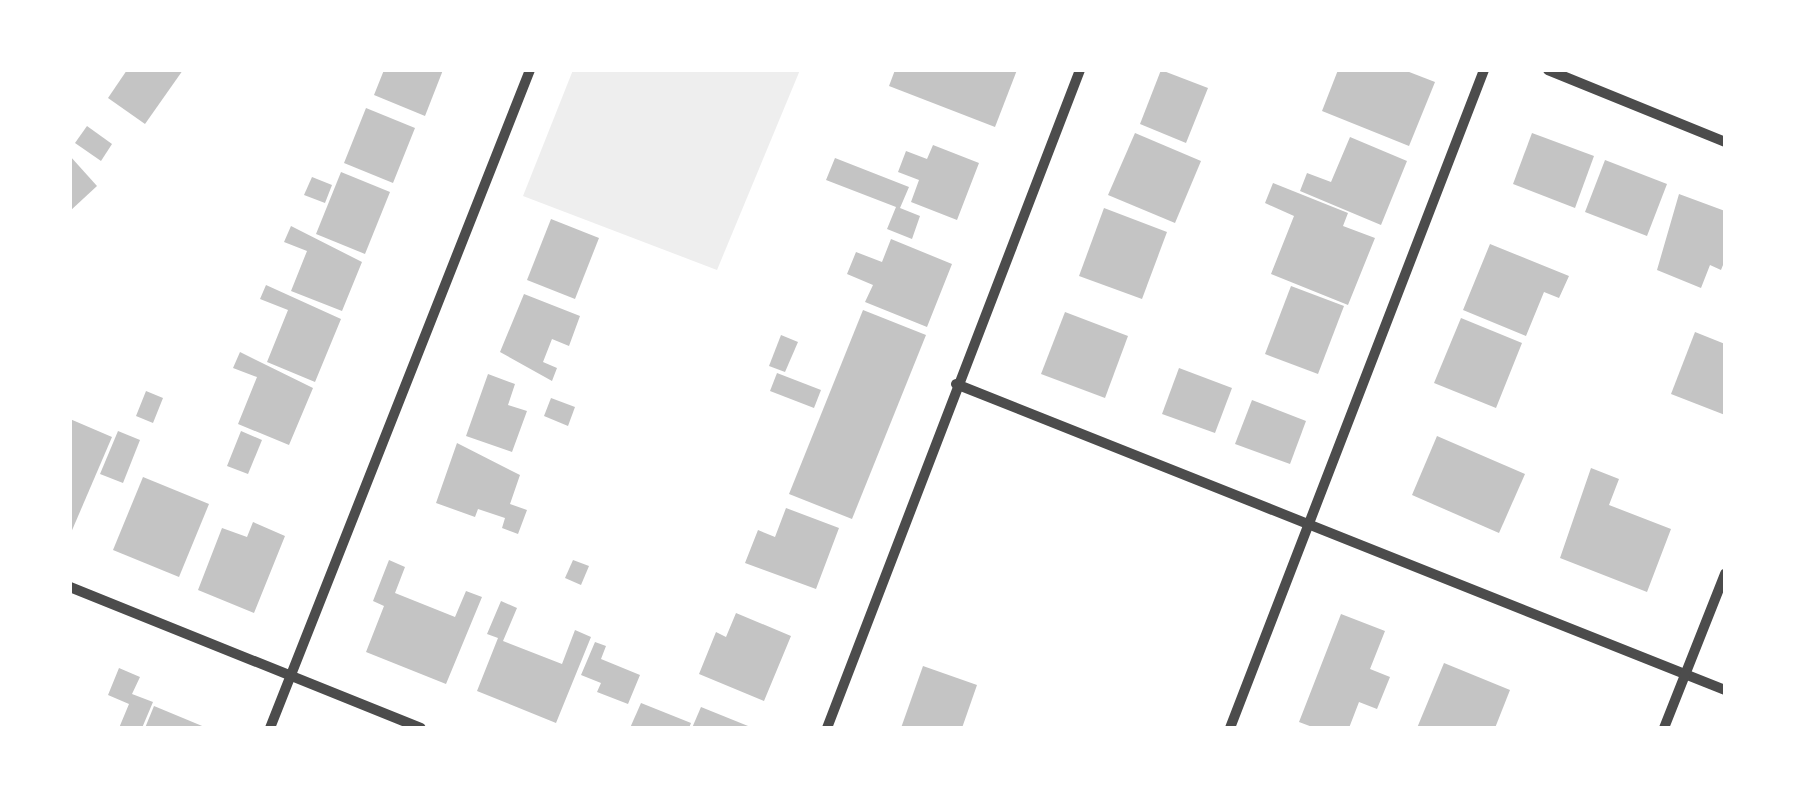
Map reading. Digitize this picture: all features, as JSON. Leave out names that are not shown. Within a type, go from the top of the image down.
[{"type":"street","points":[[270,728],[530,70]]},
{"type":"street","points":[[828,728],[956,384],[1080,70]]},
{"type":"street","points":[[1230,728],[1484,70]]},
{"type":"street","points":[[1548,70],[1725,142]]},
{"type":"street","points":[[956,384],[1725,690]]},
{"type":"street","points":[[1664,728],[1725,574]]},
{"type":"street","points":[[70,587],[421,728]]},
{"type":"shaded area","points":[[573,70],[800,70],[717,270],[523,196]]},
{"type":"building","points":[[127,70],[183,70],[145,124],[108,98]]},
{"type":"building","points":[[384,70],[443,70],[425,116],[374,95]]},
{"type":"building","points":[[895,70],[1017,70],[995,127],[889,86]]},
{"type":"building","points":[[1161,70],[1208,88],[1186,143],[1140,124]]},
{"type":"building","points":[[1338,70],[1404,70],[1435,82],[1409,146],[1322,111]]},
{"type":"building","points":[[366,108],[415,128],[393,183],[344,163]]},
{"type":"building","points":[[87,126],[112,144],[101,161],[75,143]]},
{"type":"building","points":[[1135,133],[1201,161],[1175,223],[1108,195]]},
{"type":"building","points":[[1532,133],[1594,156],[1575,208],[1513,184]]},
{"type":"building","points":[[1350,137],[1407,161],[1381,225],[1300,191],[1307,173],[1331,182]]},
{"type":"building","points":[[933,145],[979,163],[957,220],[911,202],[919,180],[898,172],[906,151],[927,159]]},
{"type":"building","points":[[70,156],[97,186],[70,211]]},
{"type":"building","points":[[835,158],[909,187],[900,208],[920,216],[912,239],[887,229],[896,207],[826,180]]},
{"type":"building","points":[[1605,160],[1667,184],[1647,236],[1585,212]]},
{"type":"building","points":[[341,172],[390,192],[365,254],[316,234]]},
{"type":"building","points":[[312,177],[332,185],[325,203],[304,195]]},
{"type":"building","points":[[1273,183],[1348,213],[1343,226],[1375,238],[1348,305],[1271,274],[1294,216],[1265,203]]},
{"type":"building","points":[[1679,194],[1725,211],[1725,260],[1721,270],[1710,265],[1701,288],[1657,270]]},
{"type":"building","points":[[1104,208],[1167,232],[1142,299],[1079,276]]},
{"type":"building","points":[[551,219],[599,238],[575,299],[527,280]]},
{"type":"building","points":[[291,226],[362,262],[342,311],[291,291],[307,251],[284,242]]},
{"type":"building","points":[[891,239],[952,264],[927,327],[865,302],[873,285],[847,274],[856,252],[882,262]]},
{"type":"building","points":[[1490,244],[1569,276],[1559,298],[1544,292],[1526,336],[1463,310]]},
{"type":"building","points":[[266,285],[341,319],[315,382],[267,362],[288,310],[260,299]]},
{"type":"building","points":[[1291,286],[1344,306],[1318,374],[1265,354]]},
{"type":"building","points":[[524,294],[580,316],[569,346],[552,339],[543,362],[557,368],[552,381],[500,352]]},
{"type":"building","points":[[863,310],[926,335],[852,519],[789,494]]},
{"type":"building","points":[[1065,312],[1128,336],[1105,398],[1041,374]]},
{"type":"building","points":[[1461,318],[1522,343],[1496,408],[1434,383]]},
{"type":"building","points":[[1695,332],[1725,344],[1725,415],[1671,394]]},
{"type":"building","points":[[781,335],[798,342],[785,372],[769,366]]},
{"type":"building","points":[[240,352],[313,388],[289,445],[238,424],[257,377],[233,368]]},
{"type":"building","points":[[1179,368],[1232,388],[1215,433],[1162,414]]},
{"type":"building","points":[[777,373],[821,390],[814,408],[770,391]]},
{"type":"building","points":[[488,374],[515,384],[508,405],[527,411],[512,452],[466,436]]},
{"type":"building","points":[[146,391],[163,398],[153,423],[136,416]]},
{"type":"building","points":[[551,398],[575,407],[568,426],[544,416]]},
{"type":"building","points":[[1252,400],[1306,421],[1290,464],[1235,444]]},
{"type":"building","points":[[70,419],[112,437],[70,535]]},
{"type":"building","points":[[118,431],[140,440],[123,483],[100,474]]},
{"type":"building","points":[[241,431],[262,440],[248,474],[227,466]]},
{"type":"building","points":[[1437,436],[1525,474],[1499,533],[1412,495]]},
{"type":"building","points":[[457,443],[520,475],[510,504],[527,510],[518,534],[502,528],[505,518],[478,509],[475,517],[436,503]]},
{"type":"building","points":[[1591,468],[1619,479],[1609,505],[1671,529],[1647,592],[1560,558]]},
{"type":"building","points":[[143,477],[209,504],[179,577],[113,550]]},
{"type":"building","points":[[786,508],[839,528],[816,589],[745,563],[758,530],[775,537]]},
{"type":"building","points":[[253,522],[285,536],[254,613],[198,590],[222,528],[247,537]]},
{"type":"building","points":[[389,560],[405,567],[395,593],[455,617],[466,591],[482,597],[446,684],[366,652],[384,606],[373,601]]},
{"type":"building","points":[[573,560],[589,566],[581,585],[565,578]]},
{"type":"building","points":[[501,601],[517,608],[503,641],[562,664],[575,630],[591,637],[556,723],[477,691],[498,638],[487,634]]},
{"type":"building","points":[[736,613],[791,636],[764,701],[699,674],[716,632],[726,637]]},
{"type":"building","points":[[1341,614],[1385,631],[1370,669],[1390,677],[1377,709],[1359,702],[1349,728],[1315,728],[1299,722]]},
{"type":"building","points":[[595,642],[606,646],[601,659],[640,675],[628,704],[597,692],[601,683],[581,675]]},
{"type":"building","points":[[1444,663],[1510,690],[1495,728],[1417,728]]},
{"type":"building","points":[[923,666],[977,685],[962,728],[901,728]]},
{"type":"building","points":[[119,668],[140,677],[132,694],[153,702],[142,728],[119,728],[129,704],[108,695]]},
{"type":"building","points":[[641,703],[691,723],[689,728],[630,728]]},
{"type":"building","points":[[154,706],[207,728],[145,728]]},
{"type":"building","points":[[701,707],[753,728],[692,728]]}]
